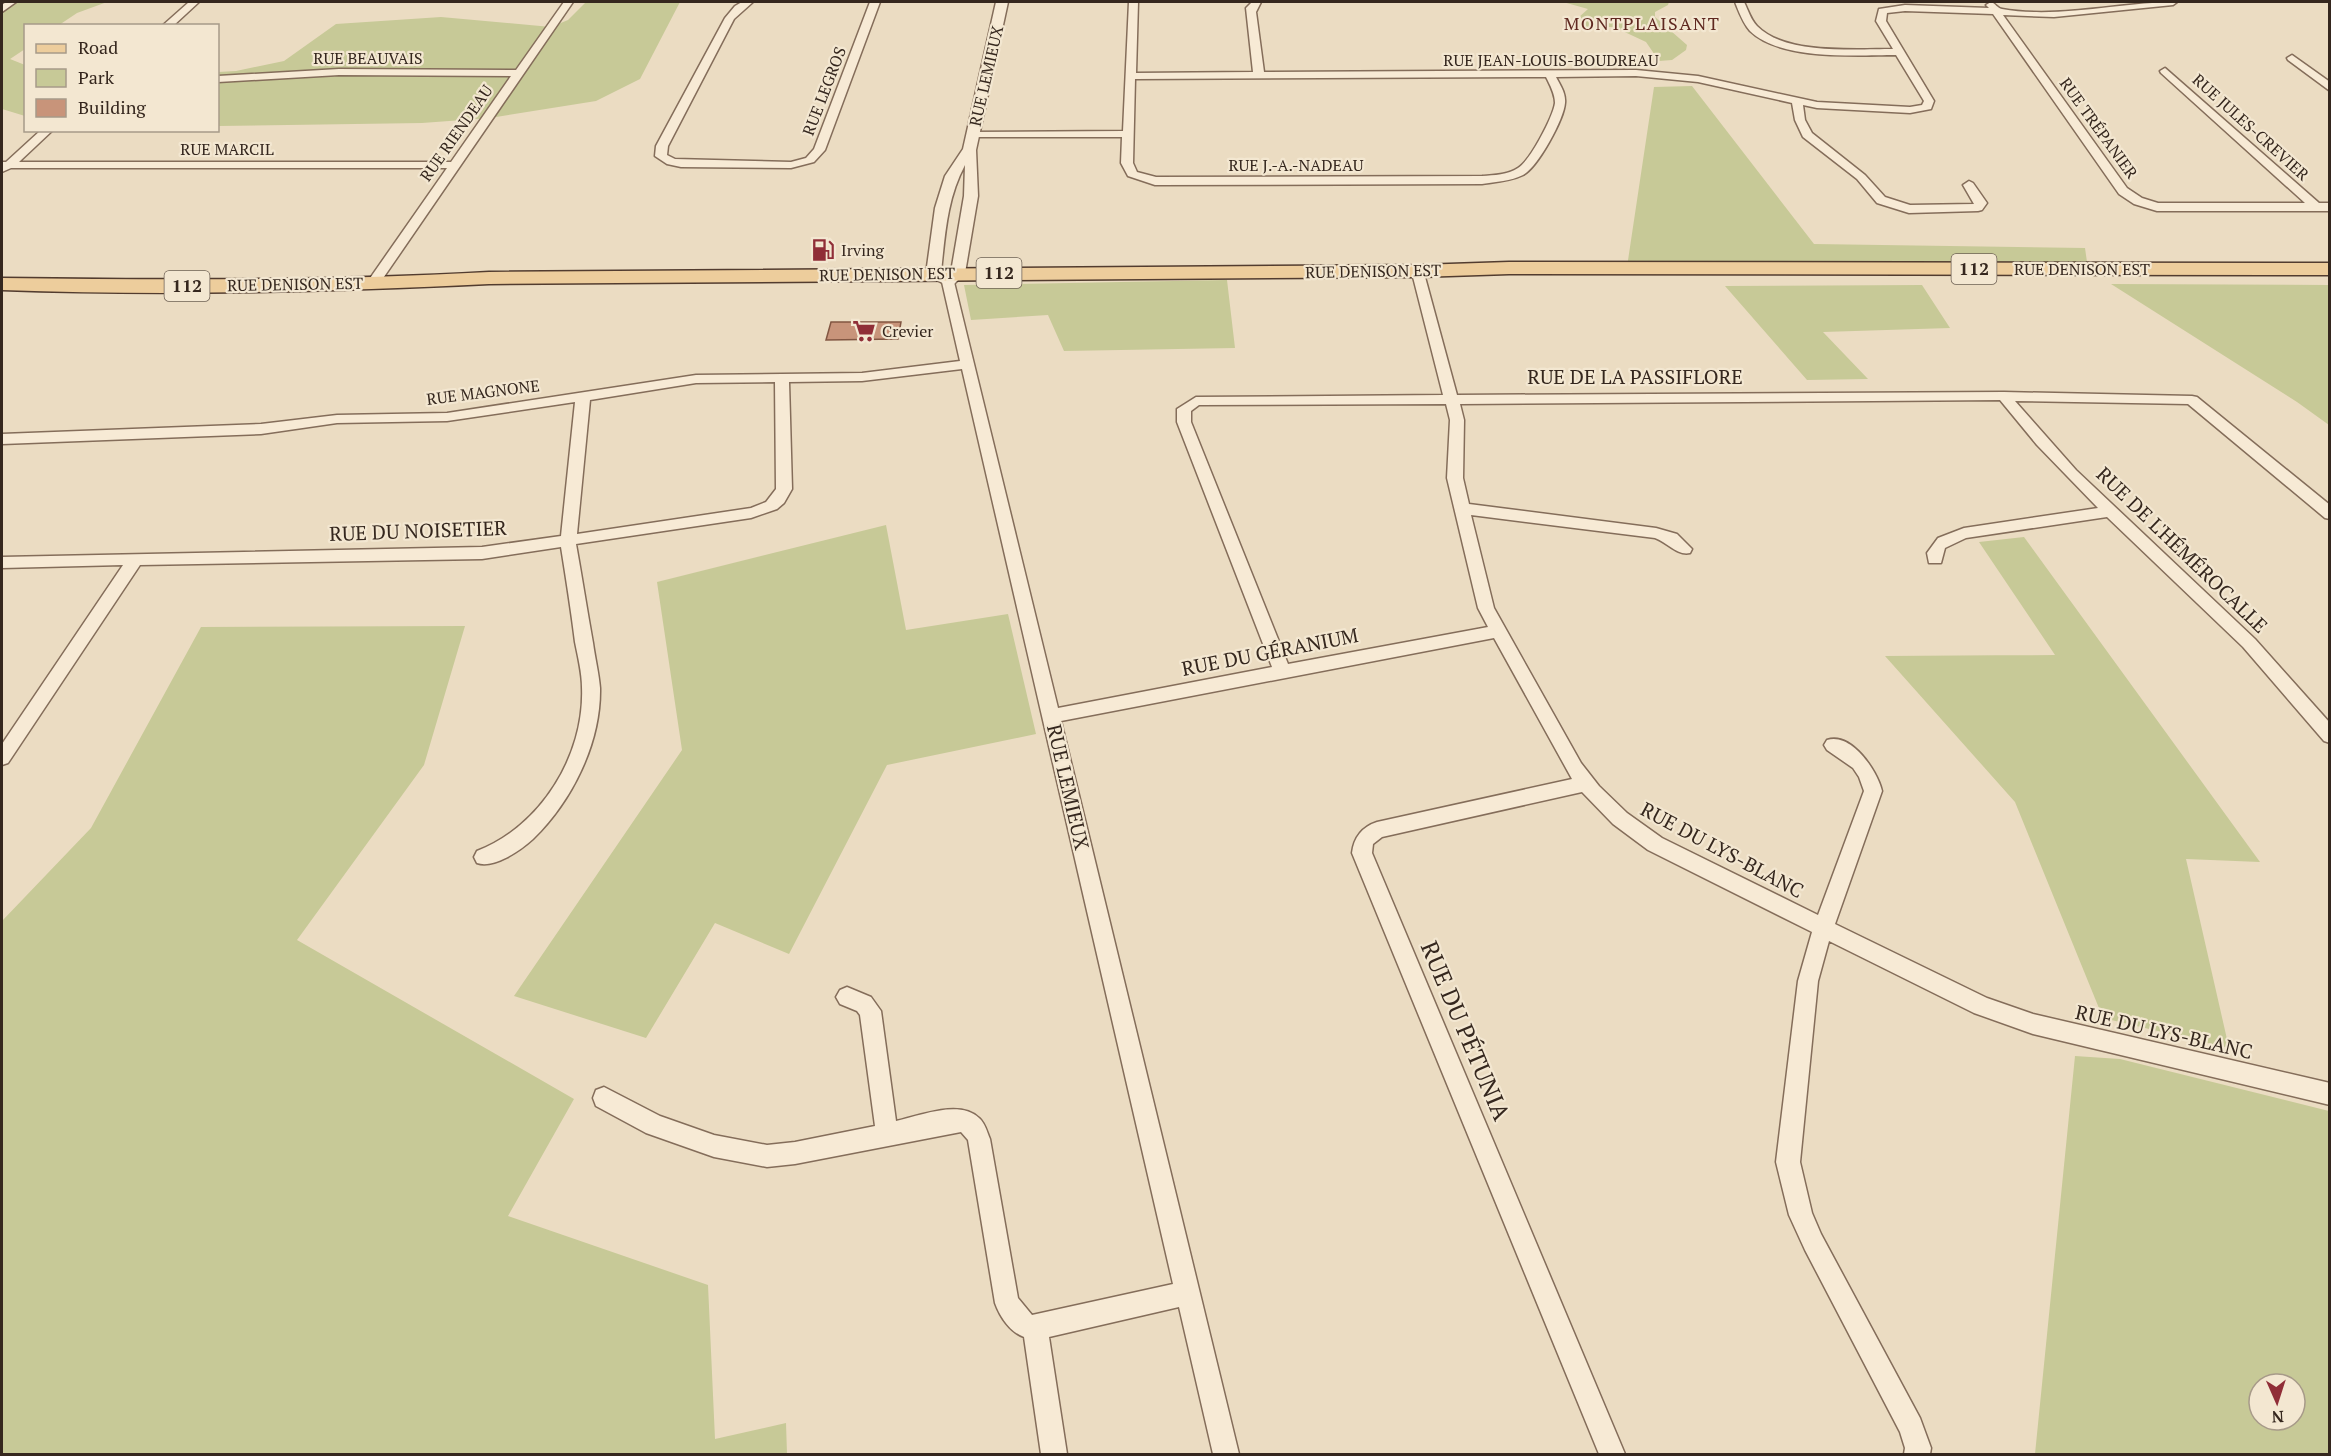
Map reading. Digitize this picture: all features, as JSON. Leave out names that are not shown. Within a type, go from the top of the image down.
[{"type":"main road","name":"RUE DENISON EST","points":[[2,284],[518,285],[1509,268],[1618,270],[2330,269]]},
{"type":"main road","name":"RUE DENISON EST","points":[[946,276],[1419,277],[1618,270]]},
{"type":"street","points":[[2,9],[11,2]]},
{"type":"street","points":[[169,24],[194,2]]},
{"type":"street","name":"RUE RIENDEAU","points":[[372,284],[568,2]]},
{"type":"street","name":"RUE LEGROS","points":[[748,2],[738,8],[730,18],[662,146],[661,156],[671,162],[791,165],[810,160],[819,150],[875,2]]},
{"type":"street","name":"RUE LEMIEUX","points":[[946,276],[972,186],[971,142],[1002,2]]},
{"type":"street","name":"RUE J.-A.-NADEAU","points":[[1133,2],[1127,134],[1128,169],[1139,177],[1155,182],[1501,178],[1525,170],[1536,159],[1560,103],[1549,73]]},
{"type":"street","points":[[1257,2],[1251,8],[1251,12],[1259,75]]},
{"type":"street","points":[[1740,2],[1750,24],[1755,29],[1780,42],[1810,48],[1900,52]]},
{"type":"street","name":"RUE TRÉPANIER","points":[[1988,2],[2123,191],[2131,198],[2157,207],[2330,207]]},
{"type":"street","name":"RUE JEAN-LOUIS-BOUDREAU","points":[[1130,76],[1630,73],[1675,76],[1711,82],[1797,102],[1910,110],[1927,107],[1929,101],[1881,21],[1882,11],[1895,8],[2054,14],[2173,2]]},
{"type":"street","points":[[2292,58],[2330,88]]},
{"type":"street","name":"RUE JULES-CREVIER","points":[[2165,71],[2316,207]]},
{"type":"street","name":"RUE BEAUVAIS","points":[[219,79],[339,72],[519,73]]},
{"type":"street","points":[[1797,102],[1800,120],[1807,135],[1861,177],[1876,196],[1888,204],[1909,209],[1978,207],[1981,203],[1969,185]]},
{"type":"street","points":[[3,167],[46,132]]},
{"type":"street","points":[[971,142],[1127,134]]},
{"type":"street","name":"RUE LEMIEUX","points":[[971,142],[957,162],[940,216],[946,276],[1227,1455]]},
{"type":"street","name":"RUE MARCIL","points":[[3,167],[453,165]]},
{"type":"street","name":"RUE DU LYS-BLANC","points":[[1419,277],[1458,425],[1455,478],[1486,608],[1574,768],[1616,818],[1655,844],[1981,1006],[2033,1024],[2330,1094]]},
{"type":"street","name":"RUE MAGNONE","points":[[2,439],[261,429],[337,419],[447,417],[696,379],[862,377],[968,364]]},
{"type":"street","name":"RUE DU NOISETIER","points":[[2,562],[482,553],[751,513],[774,505],[781,498],[784,489],[782,378]]},
{"type":"street","name":"RUE DE LA PASSIFLORE","points":[[1282,671],[1186,429],[1182,416],[1184,409],[1196,401],[2004,396],[2192,400],[2330,514]]},
{"type":"street","name":"RUE DE L'HÉMÉROCALLE","points":[[2004,396],[2042,442],[2249,643],[2329,734]]},
{"type":"street","points":[[484,857],[520,839],[536,823],[561,789],[574,765],[588,727],[592,707],[591,687],[568,541],[583,397]]},
{"type":"street","points":[[1461,508],[1648,532],[1671,538],[1684,549]]},
{"type":"street","points":[[1935,559],[1934,552],[1937,546],[1947,539],[1964,533],[2110,510]]},
{"type":"street","points":[[2,758],[136,559]]},
{"type":"street","name":"RUE DU GÉRANIUM","points":[[1051,716],[1497,631]]},
{"type":"street","points":[[1833,745],[1864,766],[1870,777],[1873,791],[1816,950],[1808,981],[1788,1162],[1805,1224],[1911,1427],[1918,1448],[1917,1455]]},
{"type":"street","name":"RUE DU PÉTUNIA","points":[[1586,784],[1377,830],[1363,843],[1362,853],[1612,1455]]},
{"type":"street","points":[[846,996],[864,1004],[870,1011],[887,1134]]},
{"type":"street","points":[[604,1098],[654,1125],[714,1146],[767,1156],[795,1154],[956,1120],[966,1121],[974,1127],[980,1139],[1007,1303],[1024,1325],[1035,1328],[1188,1293]]},
{"type":"street","points":[[1035,1328],[1054,1455]]},
{"type":"green space","points":[[2,2],[107,2],[77,13],[60,24],[24,24],[24,50],[10,59],[24,65],[24,116],[2,109]]},
{"type":"green space","points":[[586,2],[680,2],[640,79],[596,101],[490,118],[422,123],[219,126],[219,72],[236,71],[284,61],[336,24],[441,17],[551,27],[568,20]]},
{"type":"green space","points":[[1563,2],[1669,2],[1668,5],[1655,12],[1655,17],[1687,45],[1686,50],[1672,60],[1659,61],[1646,42],[1614,27],[1568,27],[1588,9]]},
{"type":"green space","points":[[1692,86],[1814,244],[2085,248],[2087,262],[1627,267],[1654,87]]},
{"type":"green space","points":[[1227,280],[1235,348],[1064,351],[1048,315],[971,320],[964,285]]},
{"type":"green space","points":[[2111,284],[2329,285],[2329,425],[2297,402]]},
{"type":"green space","points":[[1922,285],[1950,328],[1823,332],[1868,379],[1807,380],[1725,286]]},
{"type":"green space","points":[[886,525],[906,630],[1008,614],[1036,734],[887,765],[789,954],[715,923],[646,1038],[514,996],[682,750],[657,582]]},
{"type":"green space","points":[[2024,537],[2260,862],[2186,859],[2229,1048],[2103,1018],[2015,802],[1885,656],[2055,655],[1979,542]]},
{"type":"green space","points":[[465,626],[424,765],[297,940],[574,1099],[508,1216],[708,1285],[715,1439],[786,1423],[787,1454],[2,1454],[2,921],[91,828],[201,627]]},
{"type":"green space","points":[[2075,1056],[2120,1059],[2329,1111],[2329,1454],[2035,1454]]},
{"type":"building","name":"Crevier","points":[[831,322],[901,322],[898,339],[826,340]]},
{"type":"place","name":"Irving","points":[[823,250]]},
{"type":"place","name":"Crevier","points":[[864,331]]},
{"type":"district","name":"MONTPLAISANT","points":[[1642,24]]}]
